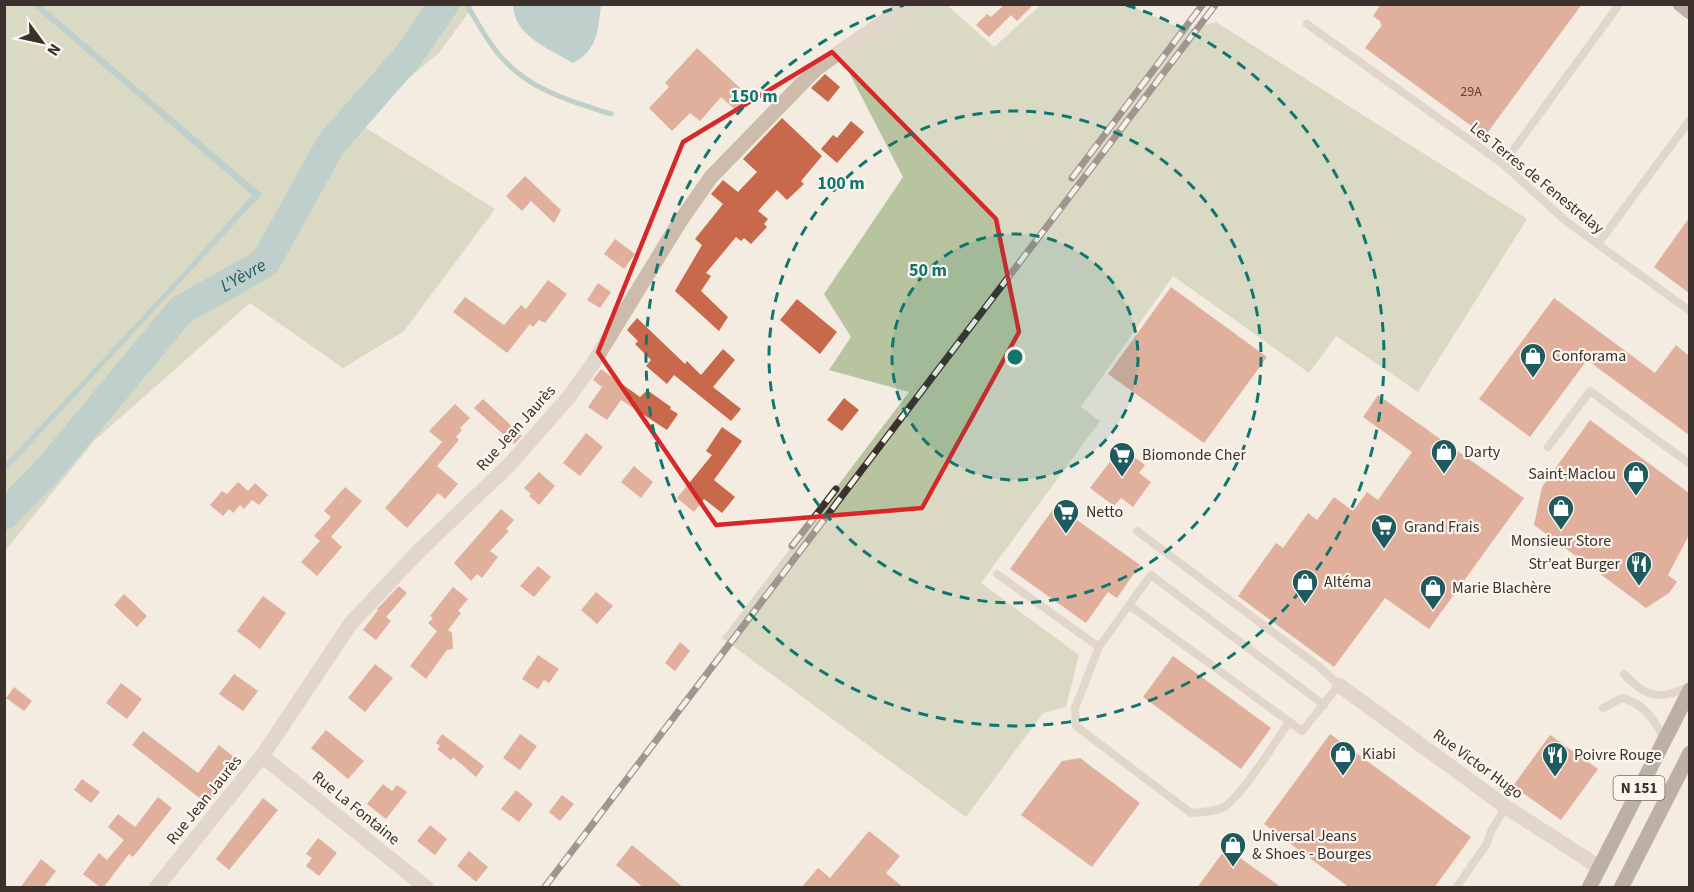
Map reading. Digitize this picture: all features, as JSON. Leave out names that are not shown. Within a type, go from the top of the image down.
[{"type":"main road","points":[[1680,4],[1689,12]]},
{"type":"main road","name":"N 151","points":[[1589,888],[1689,688]]},
{"type":"main road","name":"N 151","points":[[1621,888],[1689,753]]},
{"type":"street","name":"Rue Jean Jaurès","points":[[156,888],[262,756],[351,623],[417,554],[510,464],[567,398],[592,365],[679,223],[711,177],[817,68],[909,4]]},
{"type":"street","name":"Rue Victor Hugo","points":[[1339,685],[1506,807],[1599,867]]},
{"type":"street","name":"Rue La Fontaine","points":[[262,756],[427,888]]},
{"type":"lane","points":[[1503,164],[1618,6]]},
{"type":"lane","name":"Les Terres de Fenestrelay","points":[[1307,24],[1503,164],[1567,222],[1689,311]]},
{"type":"lane","points":[[1598,244],[1689,120]]},
{"type":"lane","points":[[1548,447],[1590,391],[1689,464]]},
{"type":"lane","points":[[1129,605],[1302,731],[1339,685],[1317,665],[1137,531]]},
{"type":"lane","points":[[997,574],[1099,646]]},
{"type":"lane","points":[[1289,722],[1245,784],[1226,806],[1212,811],[1191,813],[1076,726],[1075,708],[1099,646],[1150,575],[1323,705]]},
{"type":"lane","points":[[1624,674],[1637,687],[1654,696],[1663,697],[1689,688]]},
{"type":"lane","points":[[1603,708],[1622,698],[1629,700],[1640,706],[1654,720],[1664,739]]},
{"type":"lane","points":[[1456,888],[1486,845],[1492,829],[1506,807]]},
{"type":"highlighted area","points":[[832,52],[996,219],[1019,332],[922,508],[716,525],[598,352],[683,142]]},
{"type":"green space","points":[[5,5],[474,5],[439,53],[379,103],[363,126],[495,209],[404,331],[343,368],[250,303],[95,440],[5,551]]},
{"type":"green space","points":[[909,5],[947,5],[994,47],[1041,5],[1129,5],[1184,30],[1216,22],[1527,219],[1418,392],[1336,336],[1309,373],[1173,276],[1081,407],[1100,421],[981,583],[1079,655],[1066,707],[1043,713],[966,817],[722,638],[909,392],[829,370],[851,337],[824,294],[903,177],[839,53]]},
{"type":"water","points":[[32,5],[41,5],[262,194],[5,472],[5,464],[252,195]]},
{"type":"water","points":[[513,5],[601,5],[592,46],[588,52],[573,63],[543,46],[526,33],[519,25]]},
{"type":"building","points":[[1001,4],[1034,4],[1017,21],[1011,15],[989,37],[976,25],[987,14],[991,17],[1003,6]]},
{"type":"building","points":[[1381,4],[1582,4],[1485,136],[1365,48],[1382,25],[1373,16]]},
{"type":"building","points":[[697,48],[751,98],[738,112],[721,97],[700,121],[690,113],[672,131],[649,108],[669,87],[665,83]]},
{"type":"building","points":[[825,74],[840,87],[828,102],[811,88]]},
{"type":"building","points":[[782,118],[822,156],[801,181],[804,184],[787,200],[777,190],[758,211],[768,219],[764,224],[767,227],[751,244],[744,238],[741,241],[736,237],[706,273],[711,276],[701,291],[728,317],[719,331],[675,291],[702,245],[695,239],[723,204],[711,194],[723,180],[738,192],[757,172],[743,159]]},
{"type":"building","points":[[851,121],[864,132],[837,163],[821,149],[833,135],[837,138]]},
{"type":"building","points":[[525,176],[561,210],[554,223],[531,201],[522,211],[506,196]]},
{"type":"building","points":[[1689,218],[1689,293],[1654,267]]},
{"type":"building","points":[[615,239],[635,254],[624,269],[604,254]]},
{"type":"building","points":[[548,280],[567,294],[545,323],[539,320],[533,327],[530,324],[507,353],[453,312],[465,297],[504,325],[521,305],[526,309]]},
{"type":"building","points":[[598,283],[611,292],[600,308],[587,300]]},
{"type":"building","points":[[1171,287],[1267,357],[1204,443],[1108,374]]},
{"type":"building","name":"Conforama","points":[[1554,298],[1655,373],[1676,345],[1689,356],[1689,435],[1587,360],[1530,437],[1479,399]]},
{"type":"building","points":[[797,299],[837,332],[820,354],[780,320]]},
{"type":"building","points":[[637,318],[685,364],[687,361],[701,375],[723,349],[735,360],[713,387],[741,409],[731,421],[674,375],[667,384],[646,366],[651,360],[635,344],[638,341],[627,330]]},
{"type":"building","points":[[601,369],[640,397],[647,390],[671,407],[670,409],[678,414],[667,430],[621,400],[607,420],[588,407],[602,387],[593,380]]},
{"type":"building","points":[[1378,395],[1524,498],[1429,629],[1385,598],[1334,667],[1238,596],[1276,543],[1283,548],[1308,513],[1317,520],[1334,497],[1353,511],[1367,492],[1378,500],[1412,452],[1363,417]]},
{"type":"building","points":[[844,398],[859,410],[842,431],[827,420]]},
{"type":"building","points":[[483,399],[522,436],[514,444],[474,408]]},
{"type":"building","points":[[455,404],[470,418],[460,428],[462,430],[456,437],[459,440],[437,466],[458,484],[445,499],[438,493],[407,528],[385,508],[442,442],[429,431]]},
{"type":"building","points":[[1590,420],[1689,493],[1689,535],[1668,575],[1677,582],[1669,593],[1646,608],[1534,525],[1542,487]]},
{"type":"building","points":[[722,427],[742,441],[714,480],[735,497],[722,513],[704,499],[694,512],[677,498],[712,455],[706,451]]},
{"type":"building","points":[[586,433],[603,447],[580,476],[563,463]]},
{"type":"building","name":"Biomonde Cher","points":[[1121,447],[1145,465],[1139,473],[1151,482],[1133,507],[1121,498],[1114,506],[1090,488]]},
{"type":"building","points":[[634,466],[653,482],[641,498],[621,482]]},
{"type":"building","points":[[539,472],[555,486],[539,505],[524,488]]},
{"type":"building","points":[[238,482],[248,491],[255,483],[268,495],[259,505],[252,500],[244,509],[240,505],[233,513],[229,509],[223,516],[210,505],[222,491],[227,494]]},
{"type":"building","points":[[345,487],[362,501],[331,537],[342,547],[317,576],[301,562],[320,541],[314,536],[331,517],[324,511]]},
{"type":"building","name":"Netto","points":[[1056,505],[1140,565],[1117,598],[1108,592],[1086,623],[1010,569]]},
{"type":"building","points":[[501,509],[514,520],[506,529],[509,531],[490,551],[498,557],[482,578],[477,574],[471,581],[454,563]]},
{"type":"building","points":[[538,566],[551,577],[534,597],[520,586]]},
{"type":"building","points":[[399,586],[407,593],[386,617],[377,609]]},
{"type":"building","points":[[453,587],[468,599],[458,611],[461,613],[448,630],[452,633],[453,649],[447,650],[426,679],[410,666],[437,631],[428,623],[433,618],[430,616]]},
{"type":"building","points":[[596,592],[613,606],[597,624],[581,610]]},
{"type":"building","points":[[124,594],[147,616],[137,627],[114,605]]},
{"type":"building","points":[[263,596],[286,613],[260,649],[237,631]]},
{"type":"building","points":[[378,610],[391,621],[376,640],[363,630]]},
{"type":"building","points":[[680,642],[690,651],[675,671],[665,663]]},
{"type":"building","points":[[538,655],[559,669],[549,683],[544,680],[538,689],[522,679]]},
{"type":"building","points":[[1173,656],[1271,728],[1241,769],[1143,697]]},
{"type":"building","points":[[375,664],[393,678],[365,712],[348,698]]},
{"type":"building","points":[[234,674],[258,691],[243,711],[219,694]]},
{"type":"building","points":[[121,683],[142,699],[127,719],[106,703]]},
{"type":"building","points":[[14,687],[32,701],[24,711],[6,698]]},
{"type":"building","points":[[326,730],[364,761],[348,779],[311,748]]},
{"type":"building","points":[[143,731],[198,773],[219,745],[240,762],[207,804],[132,745]]},
{"type":"building","points":[[442,734],[484,766],[476,777],[453,757],[451,760],[437,749],[440,746],[436,743]]},
{"type":"building","points":[[520,734],[537,746],[520,770],[503,758]]},
{"type":"building","name":"Kiabi","points":[[1330,734],[1471,837],[1434,888],[1350,888],[1264,824]]},
{"type":"building","name":"Poivre Rouge","points":[[1550,735],[1598,769],[1561,820],[1513,786]]},
{"type":"building","points":[[1080,758],[1140,803],[1092,867],[1021,815],[1062,761]]},
{"type":"building","points":[[82,779],[100,792],[91,803],[74,790]]},
{"type":"building","points":[[383,784],[392,791],[397,785],[407,792],[386,819],[367,804]]},
{"type":"building","points":[[516,790],[533,804],[519,822],[501,809]]},
{"type":"building","points":[[562,795],[574,804],[560,821],[549,812]]},
{"type":"building","points":[[158,797],[172,808],[133,857],[129,854],[103,888],[83,874],[99,853],[107,860],[124,840],[108,827],[118,814],[135,827]]},
{"type":"building","points":[[263,798],[278,810],[229,870],[216,859]]},
{"type":"building","points":[[430,825],[447,839],[435,855],[417,841]]},
{"type":"building","points":[[869,831],[900,856],[886,873],[904,888],[801,888],[818,868],[830,878]]},
{"type":"building","points":[[318,838],[337,853],[319,876],[306,866],[312,858],[306,854]]},
{"type":"building","points":[[632,845],[684,888],[644,888],[616,865]]},
{"type":"building","name":"Universal Jeans & Shoes - Bourges","points":[[1226,848],[1282,888],[1197,888]]},
{"type":"building","points":[[469,851],[488,867],[476,882],[457,866]]},
{"type":"building","points":[[41,859],[56,871],[43,888],[20,888]]},
{"type":"waterway","name":"L'Yèvre","points":[[4,515],[49,469],[181,310],[265,263],[331,144],[409,55],[444,4]]},
{"type":"waterway","points":[[466,4],[497,52],[526,79],[552,94],[611,114]]},
{"type":"railway","points":[[1072,178],[1203,4]]},
{"type":"railway","points":[[544,888],[1216,4]]},
{"type":"railway","points":[[792,546],[836,489]]},
{"type":"place","name":"Conforama","points":[[1533,379]]},
{"type":"place","name":"Darty","points":[[1444,475]]},
{"type":"place","name":"Biomonde Cher","points":[[1122,478]]},
{"type":"place","name":"Saint-Maclou","points":[[1636,497]]},
{"type":"place","name":"Monsieur Store","points":[[1561,531]]},
{"type":"place","name":"Netto","points":[[1066,535]]},
{"type":"place","name":"Grand Frais","points":[[1384,550]]},
{"type":"place","name":"Str’eat Burger","points":[[1639,587]]},
{"type":"place","name":"Altéma","points":[[1305,605]]},
{"type":"place","name":"Marie Blachère","points":[[1433,611]]},
{"type":"place","name":"Kiabi","points":[[1343,777]]},
{"type":"place","name":"Poivre Rouge","points":[[1555,778]]},
{"type":"place","name":"Universal Jeans & Shoes - Bourges","points":[[1233,868]]}]
